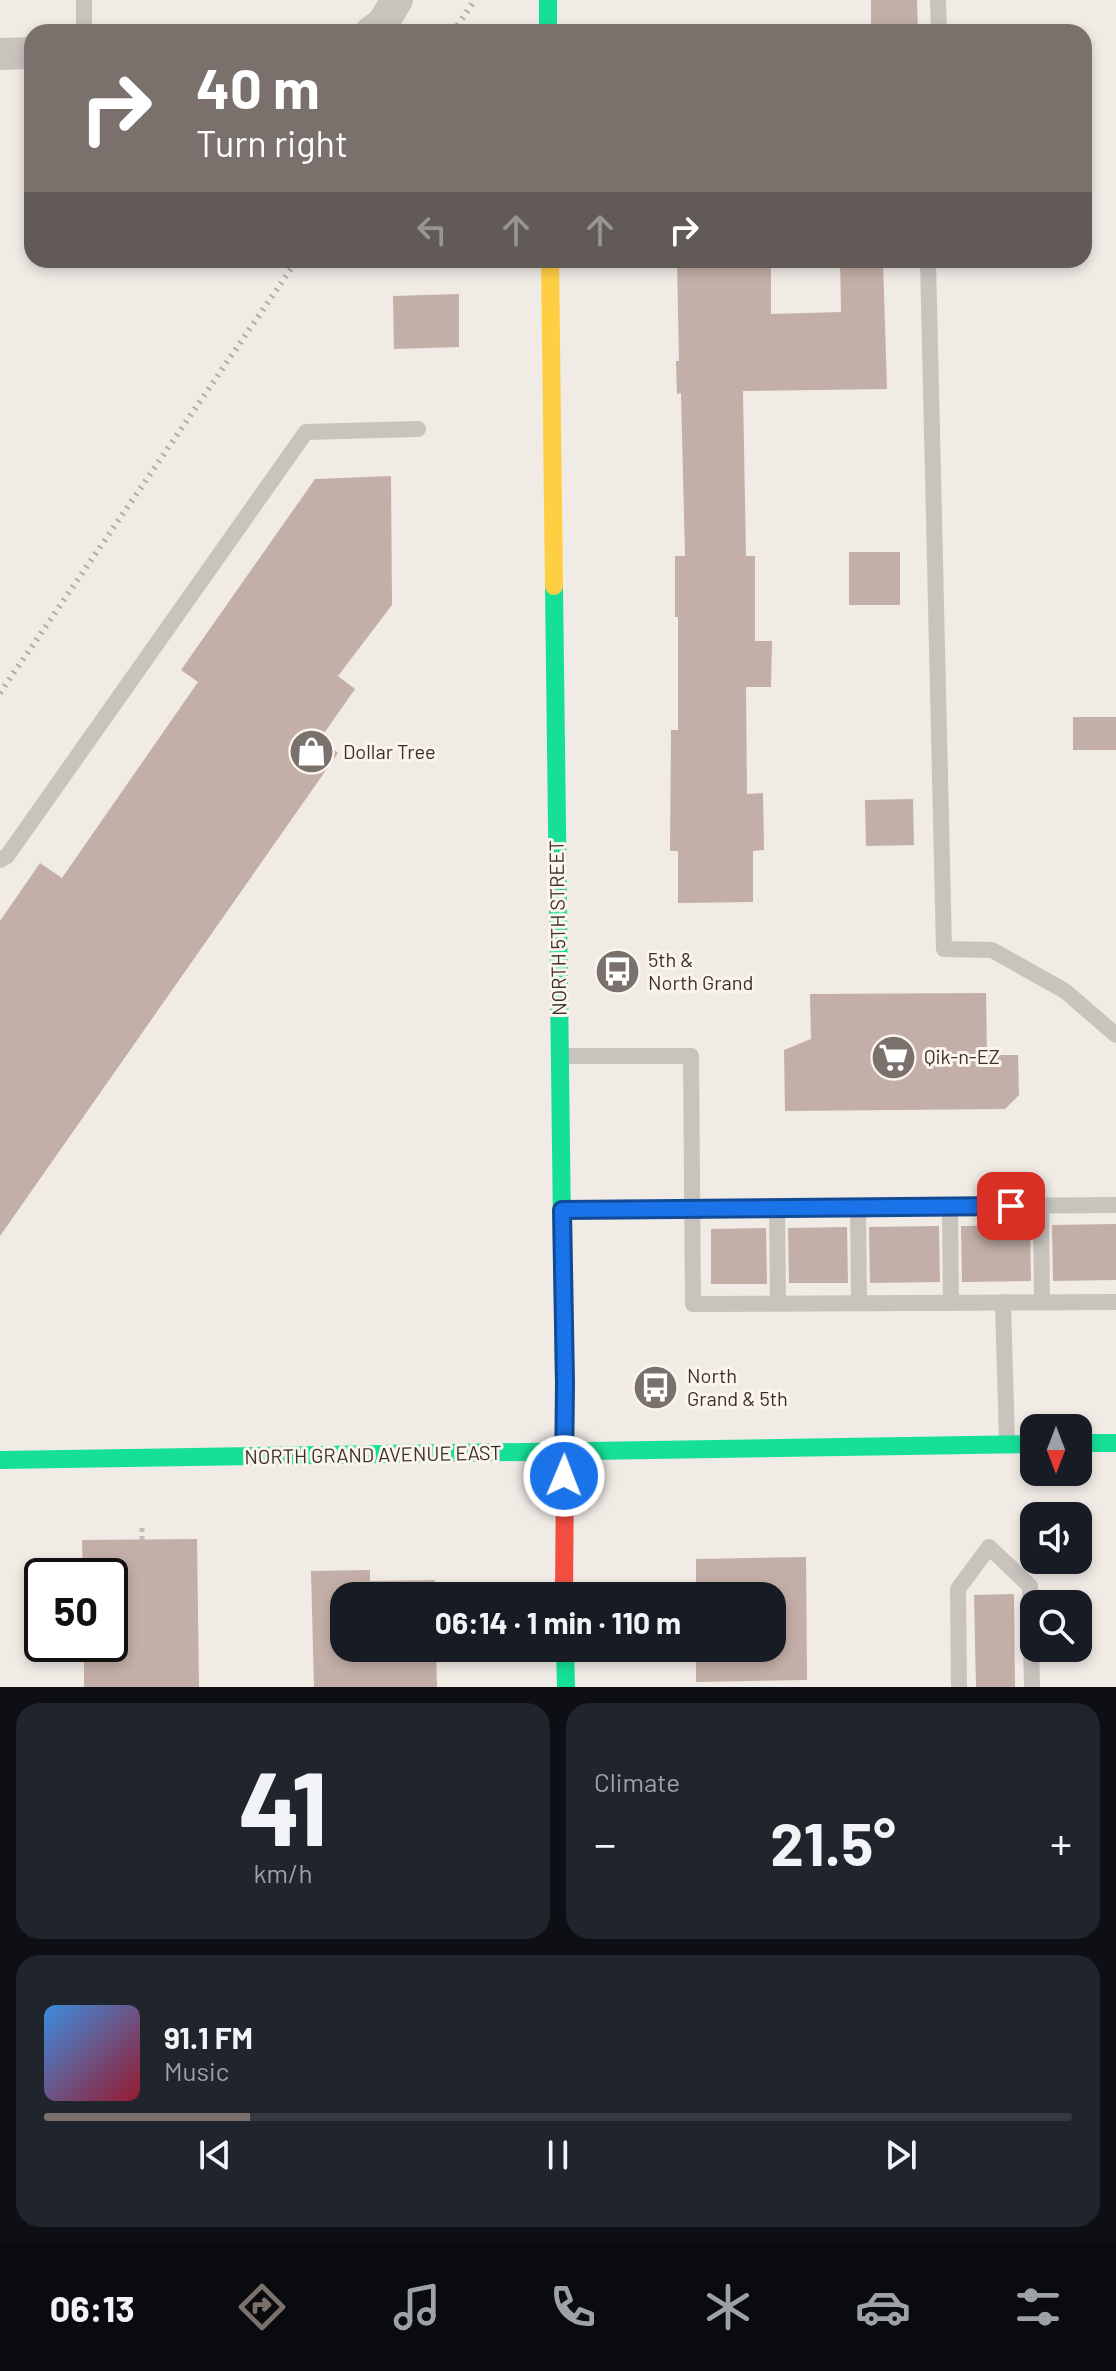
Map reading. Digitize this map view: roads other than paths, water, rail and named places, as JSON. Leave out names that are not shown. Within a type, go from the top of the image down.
[{"type":"main road","points":[[548,0],[548,24]]},
{"type":"main road","name":"NORTH 5TH STREET","points":[[550,268],[564,1582]]},
{"type":"main road","points":[[1092,1443],[1116,1443]]},
{"type":"main road","name":"NORTH GRAND AVENUE EAST","points":[[0,1460],[1020,1445]]},
{"type":"main road","points":[[565,1662],[566,1687]]},
{"type":"street","points":[[382,24],[397,0]]},
{"type":"street","points":[[0,54],[24,53]]},
{"type":"lane","points":[[84,0],[84,24]]},
{"type":"lane","points":[[938,0],[939,24]]},
{"type":"lane","points":[[928,268],[944,949],[992,950],[1065,991],[1116,1035]]},
{"type":"lane","points":[[0,860],[7,856],[306,432],[418,429]]},
{"type":"lane","points":[[560,1056],[691,1056],[693,1304],[1116,1302]]},
{"type":"lane","points":[[562,1210],[1116,1205]]},
{"type":"lane","points":[[1041,1206],[1042,1302]]},
{"type":"lane","points":[[858,1207],[859,1302]]},
{"type":"lane","points":[[950,1207],[951,1302]]},
{"type":"lane","points":[[777,1208],[778,1303]]},
{"type":"lane","points":[[1003,1302],[1007,1445]]},
{"type":"lane","points":[[959,1687],[958,1589],[989,1547],[1030,1586],[1032,1687]]},
{"type":"railway","points":[[458,24],[475,0]]},
{"type":"railway","points":[[0,693],[292,268]]},
{"type":"place","name":"Dollar Tree","points":[[312,752]]},
{"type":"place","name":"5th & North Grand","points":[[617,971]]},
{"type":"place","name":"Qik-n-EZ","points":[[893,1057]]},
{"type":"place","name":"North Grand & 5th","points":[[656,1388]]}]
